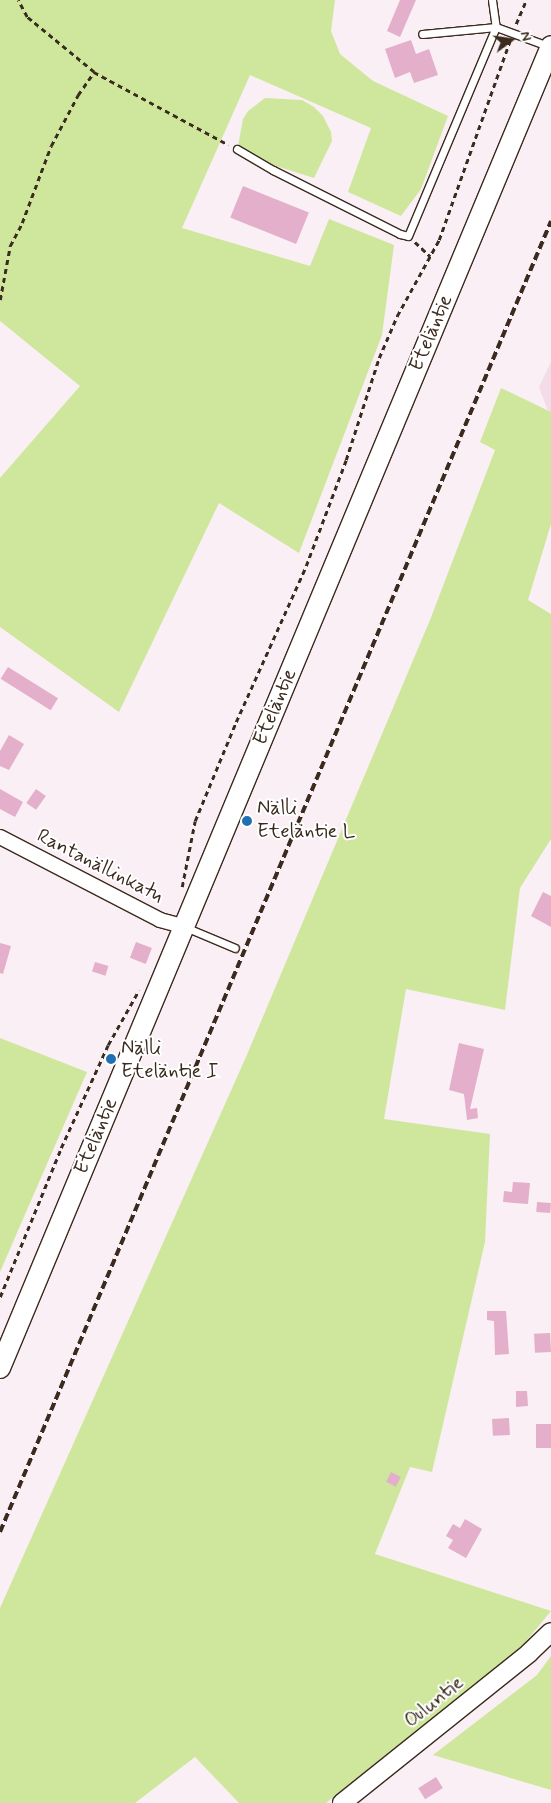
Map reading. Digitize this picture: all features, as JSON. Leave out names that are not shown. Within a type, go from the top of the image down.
[{"type":"main road","name":"Eteläntie","points":[[0,1368],[551,47]]},
{"type":"street","name":"Rantanällinkatu","points":[[0,837],[160,920],[183,926]]},
{"type":"street","name":"Ouluntie","points":[[342,1803],[529,1653],[551,1632]]},
{"type":"lane","points":[[237,149],[272,170],[391,230],[408,236],[496,27],[492,0]]},
{"type":"lane","points":[[422,34],[496,27],[551,47]]},
{"type":"lane","points":[[183,926],[235,948]]},
{"type":"path","points":[[18,0],[27,17],[94,72],[237,149]]},
{"type":"path","points":[[182,888],[195,820],[236,722],[306,566],[346,460],[379,358],[397,316],[439,240],[512,34],[526,0]]},
{"type":"path","points":[[0,300],[10,246],[22,222],[51,146],[78,95],[94,72]]},
{"type":"path","points":[[408,236],[430,256]]},
{"type":"path","points":[[0,1297],[65,1140],[108,1045],[142,985]]},
{"type":"shaded area","points":[[551,362],[551,412],[548,411],[539,387]]},
{"type":"green space","points":[[0,0],[335,0],[331,31],[340,54],[373,81],[448,116],[421,189],[401,216],[348,192],[371,128],[250,75],[182,228],[310,266],[329,219],[394,245],[382,335],[299,553],[219,503],[119,712],[0,627],[0,478],[80,386],[0,321]]},
{"type":"green space","points":[[265,98],[302,100],[314,107],[323,116],[331,132],[332,141],[314,178],[273,165],[238,146],[243,119],[248,111]]},
{"type":"green space","points":[[501,388],[551,412],[551,524],[528,600],[551,614],[551,839],[520,888],[505,1010],[406,989],[384,1119],[490,1134],[485,1242],[432,1472],[410,1467],[375,1554],[551,1611],[523,1645],[326,1803],[239,1803],[195,1757],[135,1803],[0,1803],[0,1608],[246,1057],[430,620],[495,450],[480,442]]},
{"type":"green space","points":[[0,1038],[87,1072],[0,1272]]},
{"type":"green space","points":[[551,1656],[551,1790],[433,1755],[537,1675]]},
{"type":"building","points":[[400,0],[416,0],[400,37],[387,31]]},
{"type":"building","points":[[411,40],[416,54],[429,49],[438,75],[414,83],[410,72],[395,78],[385,49]]},
{"type":"building","points":[[243,186],[309,213],[296,244],[230,218]]},
{"type":"building","points":[[8,667],[58,698],[51,710],[1,679]]},
{"type":"building","points":[[9,735],[24,744],[9,770],[0,766],[0,751]]},
{"type":"building","points":[[0,789],[23,802],[15,817],[0,809]]},
{"type":"building","points":[[36,789],[46,796],[36,810],[26,803]]},
{"type":"building","points":[[543,892],[551,896],[551,927],[531,916]]},
{"type":"building","points":[[136,942],[152,948],[146,964],[130,958]]},
{"type":"building","points":[[0,943],[11,946],[3,974],[0,973]]},
{"type":"building","points":[[95,962],[108,966],[105,976],[92,972]]},
{"type":"building","points":[[459,1043],[484,1049],[470,1109],[477,1108],[478,1118],[467,1120],[464,1094],[449,1090]]},
{"type":"building","points":[[513,1182],[530,1183],[528,1204],[503,1202],[504,1191],[512,1192]]},
{"type":"building","points":[[537,1202],[551,1203],[550,1213],[536,1212]]},
{"type":"building","points":[[487,1311],[506,1311],[509,1354],[495,1355],[494,1321],[487,1320]]},
{"type":"building","points":[[550,1333],[551,1352],[535,1353],[534,1334]]},
{"type":"building","points":[[516,1391],[527,1391],[528,1406],[516,1407]]},
{"type":"building","points":[[509,1418],[510,1435],[493,1436],[492,1419]]},
{"type":"building","points":[[536,1424],[551,1424],[551,1448],[536,1448]]},
{"type":"building","points":[[391,1472],[401,1477],[396,1487],[386,1482]]},
{"type":"building","points":[[465,1519],[482,1529],[466,1558],[448,1548],[453,1540],[446,1536],[453,1524],[460,1528]]},
{"type":"building","points":[[436,1777],[443,1788],[425,1799],[418,1788]]},
{"type":"railway","points":[[0,1532],[551,221]]},
{"type":"place","name":"Nälli Eteläntie L","points":[[247,821]]},
{"type":"place","name":"Nälli Eteläntie I","points":[[111,1059]]}]
